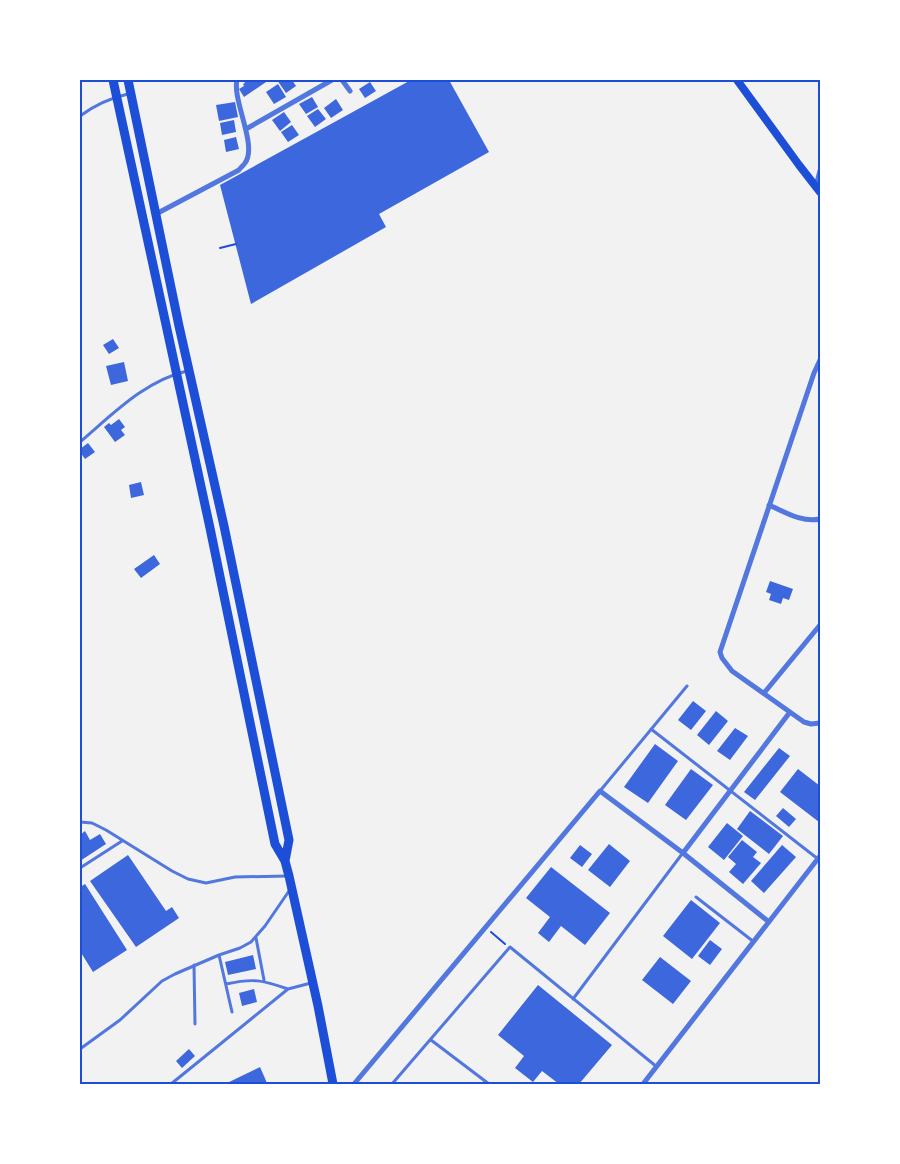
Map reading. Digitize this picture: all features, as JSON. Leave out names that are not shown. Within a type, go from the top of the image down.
[{"type":"highway","points":[[113,80],[210,528],[275,844],[285,861],[292,888],[333,1084]]},
{"type":"highway","points":[[128,80],[289,840],[285,861]]},
{"type":"highway","points":[[210,528],[224,526]]},
{"type":"main road","points":[[737,80],[818,189]]},
{"type":"street","points":[[156,214],[238,170],[245,164],[249,152],[237,80]]},
{"type":"street","points":[[246,129],[332,80]]},
{"type":"street","points":[[342,80],[350,92]]},
{"type":"street","points":[[818,189],[820,171]]},
{"type":"street","points":[[820,360],[720,652],[726,665],[804,722],[820,723]]},
{"type":"street","points":[[769,505],[801,519],[810,521],[820,519]]},
{"type":"street","points":[[764,693],[820,625]]},
{"type":"street","points":[[682,853],[790,712]]},
{"type":"street","points":[[354,1084],[600,791],[770,922]]},
{"type":"street","points":[[643,1084],[819,858]]},
{"type":"lane","points":[[80,116],[101,102],[130,93]]},
{"type":"lane","points":[[80,442],[147,387],[177,373],[189,371]]},
{"type":"lane","points":[[600,791],[687,686]]},
{"type":"lane","points":[[651,729],[819,858]]},
{"type":"lane","points":[[80,822],[106,830],[172,871],[195,881],[206,883],[235,878],[289,876]]},
{"type":"lane","points":[[80,868],[122,841]]},
{"type":"lane","points":[[573,999],[682,853]]},
{"type":"lane","points":[[80,1048],[120,1020],[162,981],[194,965],[246,945],[256,938],[292,888]]},
{"type":"lane","points":[[696,897],[754,942]]},
{"type":"lane","points":[[256,938],[265,981]]},
{"type":"lane","points":[[392,1084],[510,947],[657,1067]]},
{"type":"lane","points":[[219,955],[232,1012]]},
{"type":"lane","points":[[194,965],[195,1024]]},
{"type":"lane","points":[[226,984],[245,980],[265,981],[288,989]]},
{"type":"lane","points":[[171,1084],[288,989],[313,982]]},
{"type":"lane","points":[[431,1039],[489,1084]]},
{"type":"path","points":[[220,248],[236,244]]},
{"type":"path","points":[[486,928],[510,947]]},
{"type":"building","points":[[243,80],[269,80],[244,97],[239,89],[244,86]]},
{"type":"building","points":[[277,80],[292,80],[296,86],[286,93]]},
{"type":"building","points":[[411,80],[449,80],[489,152],[379,214],[386,227],[251,304],[220,185]]},
{"type":"building","points":[[370,82],[376,91],[365,98],[359,89]]},
{"type":"building","points":[[278,84],[286,97],[274,104],[266,92]]},
{"type":"building","points":[[312,97],[318,107],[306,114],[299,104]]},
{"type":"building","points":[[336,99],[343,110],[331,118],[324,108]]},
{"type":"building","points":[[235,102],[238,117],[219,121],[216,105]]},
{"type":"building","points":[[318,109],[326,119],[315,127],[307,116]]},
{"type":"building","points":[[284,112],[291,122],[280,131],[272,120]]},
{"type":"building","points":[[234,120],[236,132],[222,135],[220,123]]},
{"type":"building","points":[[292,125],[299,135],[288,142],[281,132]]},
{"type":"building","points":[[236,137],[239,149],[226,152],[224,140]]},
{"type":"building","points":[[113,339],[119,348],[109,354],[103,345]]},
{"type":"building","points":[[124,362],[128,381],[111,385],[106,366]]},
{"type":"building","points":[[119,419],[125,427],[121,430],[125,435],[115,442],[104,427]]},
{"type":"building","points":[[88,443],[95,452],[85,459],[80,449]]},
{"type":"building","points":[[141,482],[144,495],[131,498],[129,485]]},
{"type":"building","points":[[154,555],[160,564],[141,578],[134,569]]},
{"type":"building","points":[[770,581],[793,589],[789,600],[783,598],[781,604],[769,600],[771,594],[766,592]]},
{"type":"building","points":[[693,701],[706,711],[691,730],[678,720]]},
{"type":"building","points":[[716,711],[728,721],[709,745],[697,735]]},
{"type":"building","points":[[735,728],[748,736],[730,760],[717,751]]},
{"type":"building","points":[[655,744],[678,761],[648,803],[624,787]]},
{"type":"building","points":[[779,748],[790,756],[755,800],[744,792]]},
{"type":"building","points":[[691,769],[713,785],[686,820],[665,805]]},
{"type":"building","points":[[798,769],[820,786],[819,822],[780,792]]},
{"type":"building","points":[[783,808],[796,819],[789,827],[776,816]]},
{"type":"building","points":[[750,811],[783,836],[769,854],[737,829]]},
{"type":"building","points":[[727,823],[743,836],[724,860],[708,847]]},
{"type":"building","points":[[85,831],[90,840],[100,834],[106,844],[80,861],[80,835]]},
{"type":"building","points":[[742,840],[757,852],[753,857],[761,863],[743,884],[729,872],[736,864],[728,857]]},
{"type":"building","points":[[609,844],[630,861],[610,887],[588,870]]},
{"type":"building","points":[[580,845],[592,854],[582,867],[570,858]]},
{"type":"building","points":[[782,845],[796,857],[764,893],[751,881]]},
{"type":"building","points":[[128,855],[166,911],[172,907],[179,918],[136,947],[90,881]]},
{"type":"building","points":[[551,867],[610,913],[585,945],[561,926],[549,942],[538,933],[550,917],[526,898]]},
{"type":"building","points":[[85,884],[127,950],[93,972],[80,951],[80,887]]},
{"type":"building","points":[[691,900],[720,923],[692,959],[663,936]]},
{"type":"building","points":[[710,940],[722,949],[710,965],[698,956]]},
{"type":"building","points":[[253,955],[256,969],[228,975],[225,962]]},
{"type":"building","points":[[660,957],[691,981],[673,1004],[642,980]]},
{"type":"building","points":[[538,985],[612,1045],[579,1084],[559,1084],[542,1071],[533,1082],[515,1068],[524,1056],[498,1035]]},
{"type":"building","points":[[254,989],[257,1002],[242,1006],[239,993]]},
{"type":"building","points":[[189,1049],[195,1056],[182,1068],[176,1061]]},
{"type":"building","points":[[260,1067],[267,1083],[265,1084],[225,1084]]}]
